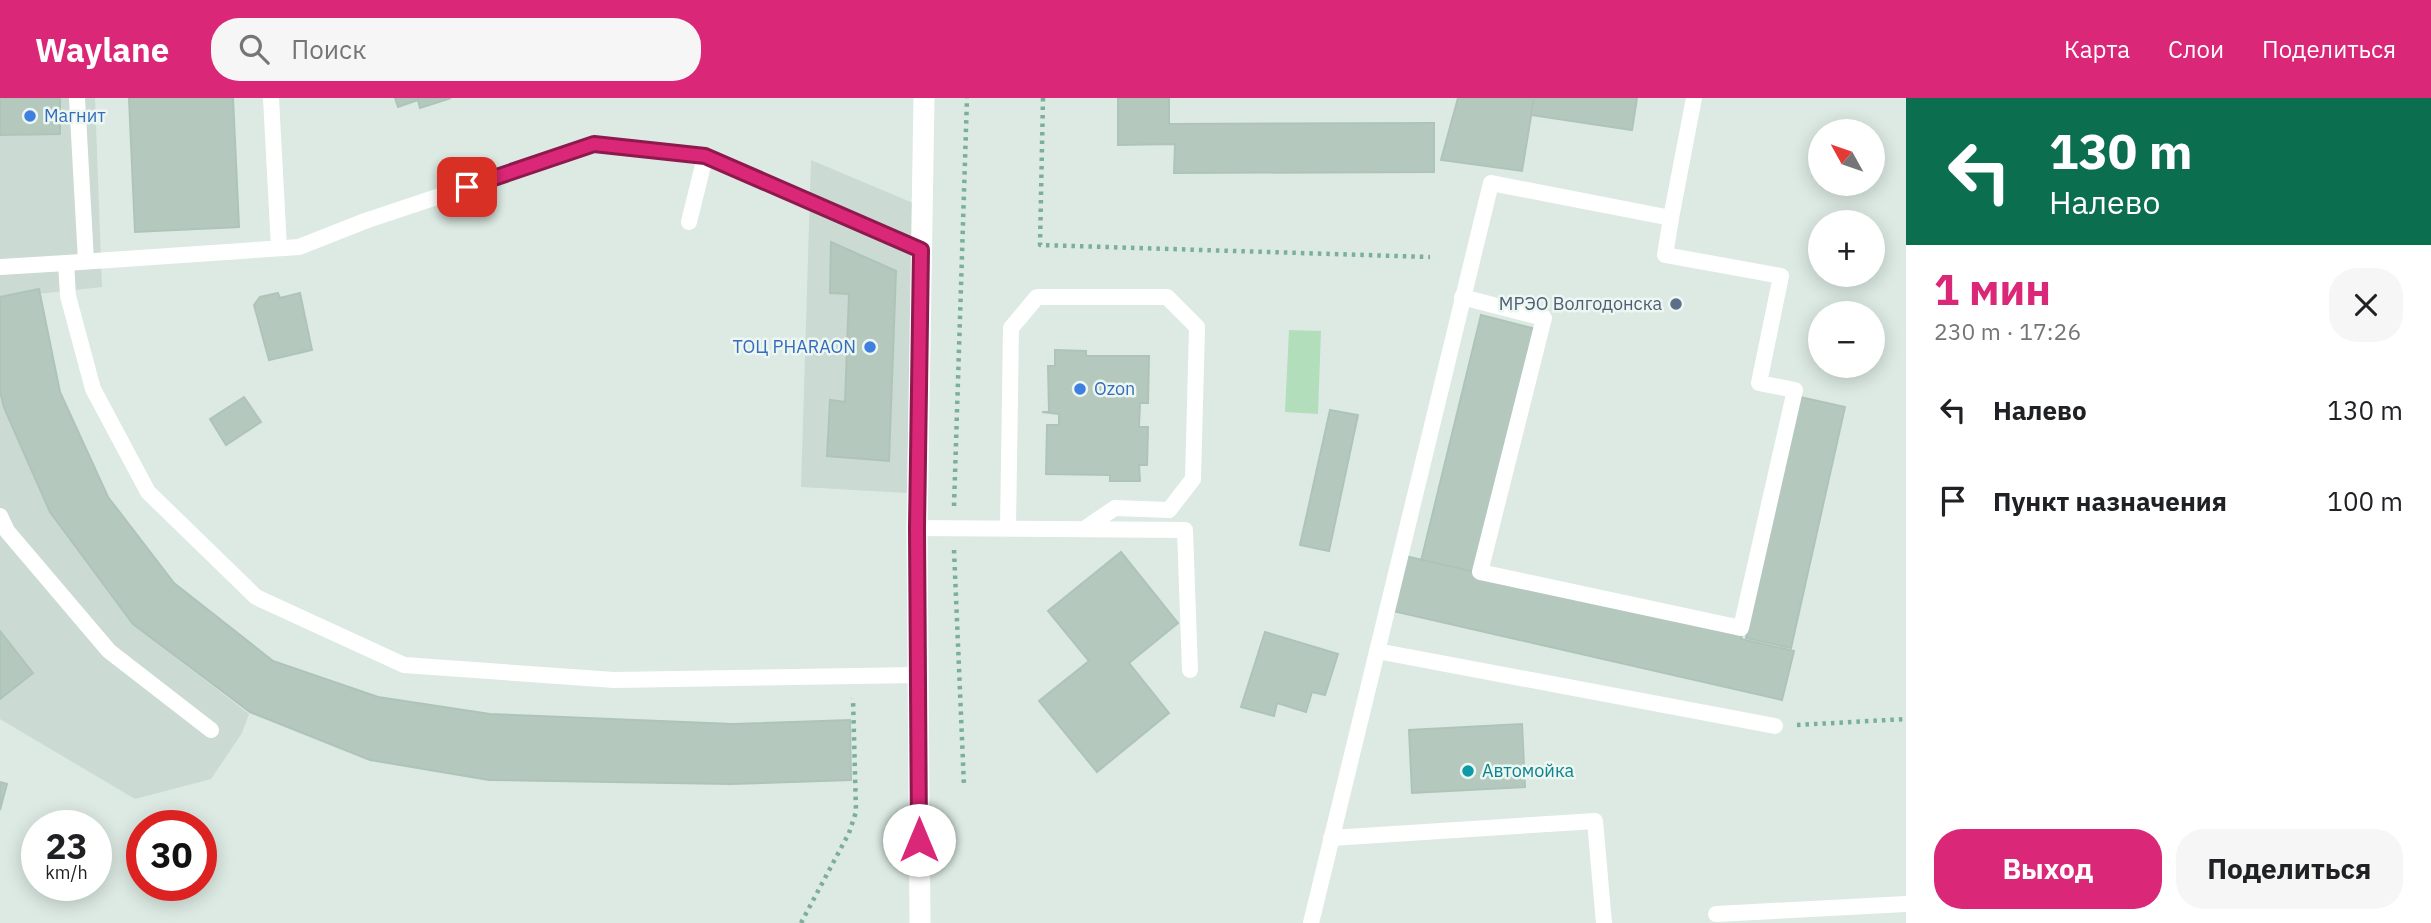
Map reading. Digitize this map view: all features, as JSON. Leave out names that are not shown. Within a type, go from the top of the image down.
[{"type":"street","points":[[920,923],[917,528],[924,98]]},
{"type":"lane","points":[[78,98],[86,261]]},
{"type":"lane","points":[[271,98],[279,248]]},
{"type":"lane","points":[[1462,297],[1544,318],[1480,572],[1741,628],[1795,390],[1759,383],[1782,276],[1665,255],[1694,98]]},
{"type":"lane","points":[[0,267],[299,247],[365,221],[594,144],[705,156],[921,250]]},
{"type":"lane","points":[[690,222],[705,156]]},
{"type":"lane","points":[[1311,923],[1491,183],[1671,218]]},
{"type":"lane","points":[[66,263],[68,296],[93,389],[148,492],[256,597],[404,665],[614,680],[918,675]]},
{"type":"lane","points":[[1008,528],[1011,328],[1037,298],[1167,297],[1197,327],[1193,479],[1169,510],[1115,508],[1084,529]]},
{"type":"lane","points":[[0,516],[7,531],[109,651],[211,730]]},
{"type":"lane","points":[[917,528],[1185,530],[1190,670]]},
{"type":"lane","points":[[1377,651],[1775,726]]},
{"type":"lane","points":[[1331,838],[1595,821],[1604,923]]},
{"type":"lane","points":[[1716,914],[1906,904]]},
{"type":"path","points":[[964,786],[953,528],[967,98]]},
{"type":"path","points":[[1043,98],[1040,245],[1430,257]]},
{"type":"path","points":[[801,923],[849,833],[856,812],[852,676]]},
{"type":"path","points":[[1775,726],[1906,719]]},
{"type":"shaded area","points":[[0,98],[95,98],[102,287],[0,298]]},
{"type":"shaded area","points":[[811,160],[913,203],[907,493],[801,487]]},
{"type":"shaded area","points":[[0,397],[50,512],[132,624],[249,714],[242,733],[211,779],[135,799],[0,719]]},
{"type":"green space","points":[[1289,330],[1321,331],[1318,414],[1285,412]]},
{"type":"building","name":"Магнит","points":[[0,98],[60,98],[60,134],[0,135]]},
{"type":"building","points":[[129,98],[233,98],[239,227],[135,232]]},
{"type":"building","points":[[395,98],[451,98],[420,108],[418,100],[398,107]]},
{"type":"building","points":[[1118,98],[1169,98],[1169,124],[1434,123],[1434,172],[1174,173],[1175,144],[1118,145]]},
{"type":"building","points":[[1458,98],[1534,98],[1522,171],[1441,160]]},
{"type":"building","points":[[1534,98],[1637,98],[1632,130],[1531,115]]},
{"type":"building","name":"ТОЦ PHARAON","points":[[831,242],[896,271],[889,461],[827,456],[830,400],[845,402],[849,294],[830,293]]},
{"type":"building","points":[[39,289],[60,392],[108,497],[174,583],[273,661],[378,697],[490,714],[733,724],[850,720],[851,780],[730,784],[489,780],[370,760],[250,712],[133,624],[50,512],[4,408],[0,392],[0,297]]},
{"type":"building","points":[[278,293],[280,298],[300,293],[312,350],[269,360],[254,305],[260,297]]},
{"type":"building","points":[[1481,315],[1536,329],[1476,574],[1421,561]]},
{"type":"building","points":[[1055,350],[1086,351],[1086,356],[1149,356],[1148,403],[1140,403],[1139,427],[1148,427],[1147,465],[1139,465],[1140,481],[1110,481],[1110,475],[1046,474],[1047,425],[1059,425],[1059,414],[1042,412],[1049,412],[1048,366],[1055,366]]},
{"type":"building","points":[[244,397],[261,422],[226,445],[210,419]]},
{"type":"building","points":[[1800,397],[1845,407],[1791,648],[1746,638]]},
{"type":"building","points":[[1330,410],[1358,415],[1329,551],[1300,545]]},
{"type":"building","points":[[1121,552],[1178,623],[1129,663],[1169,713],[1097,772],[1039,701],[1089,661],[1048,611]]},
{"type":"building","points":[[1405,556],[1742,633],[1741,639],[1794,651],[1782,700],[1393,611]]},
{"type":"building","points":[[0,631],[33,673],[0,699]]},
{"type":"building","points":[[1265,632],[1338,654],[1325,695],[1312,692],[1306,712],[1277,703],[1274,716],[1241,707]]},
{"type":"building","name":"Автомойка","points":[[1522,724],[1525,787],[1412,793],[1409,730]]},
{"type":"building","points":[[0,782],[7,784],[0,810]]},
{"type":"place","name":"Магнит","points":[[30,116]]},
{"type":"place","name":"МРЭО Волгодонска","points":[[1676,304]]},
{"type":"place","name":"ТОЦ PHARAON","points":[[870,347]]},
{"type":"place","name":"Ozon","points":[[1080,389]]},
{"type":"place","name":"Автомойка","points":[[1468,771]]},
{"type":"route","points":[[467,187],[594,144],[705,156],[921,250],[917,528],[919,840]]}]
